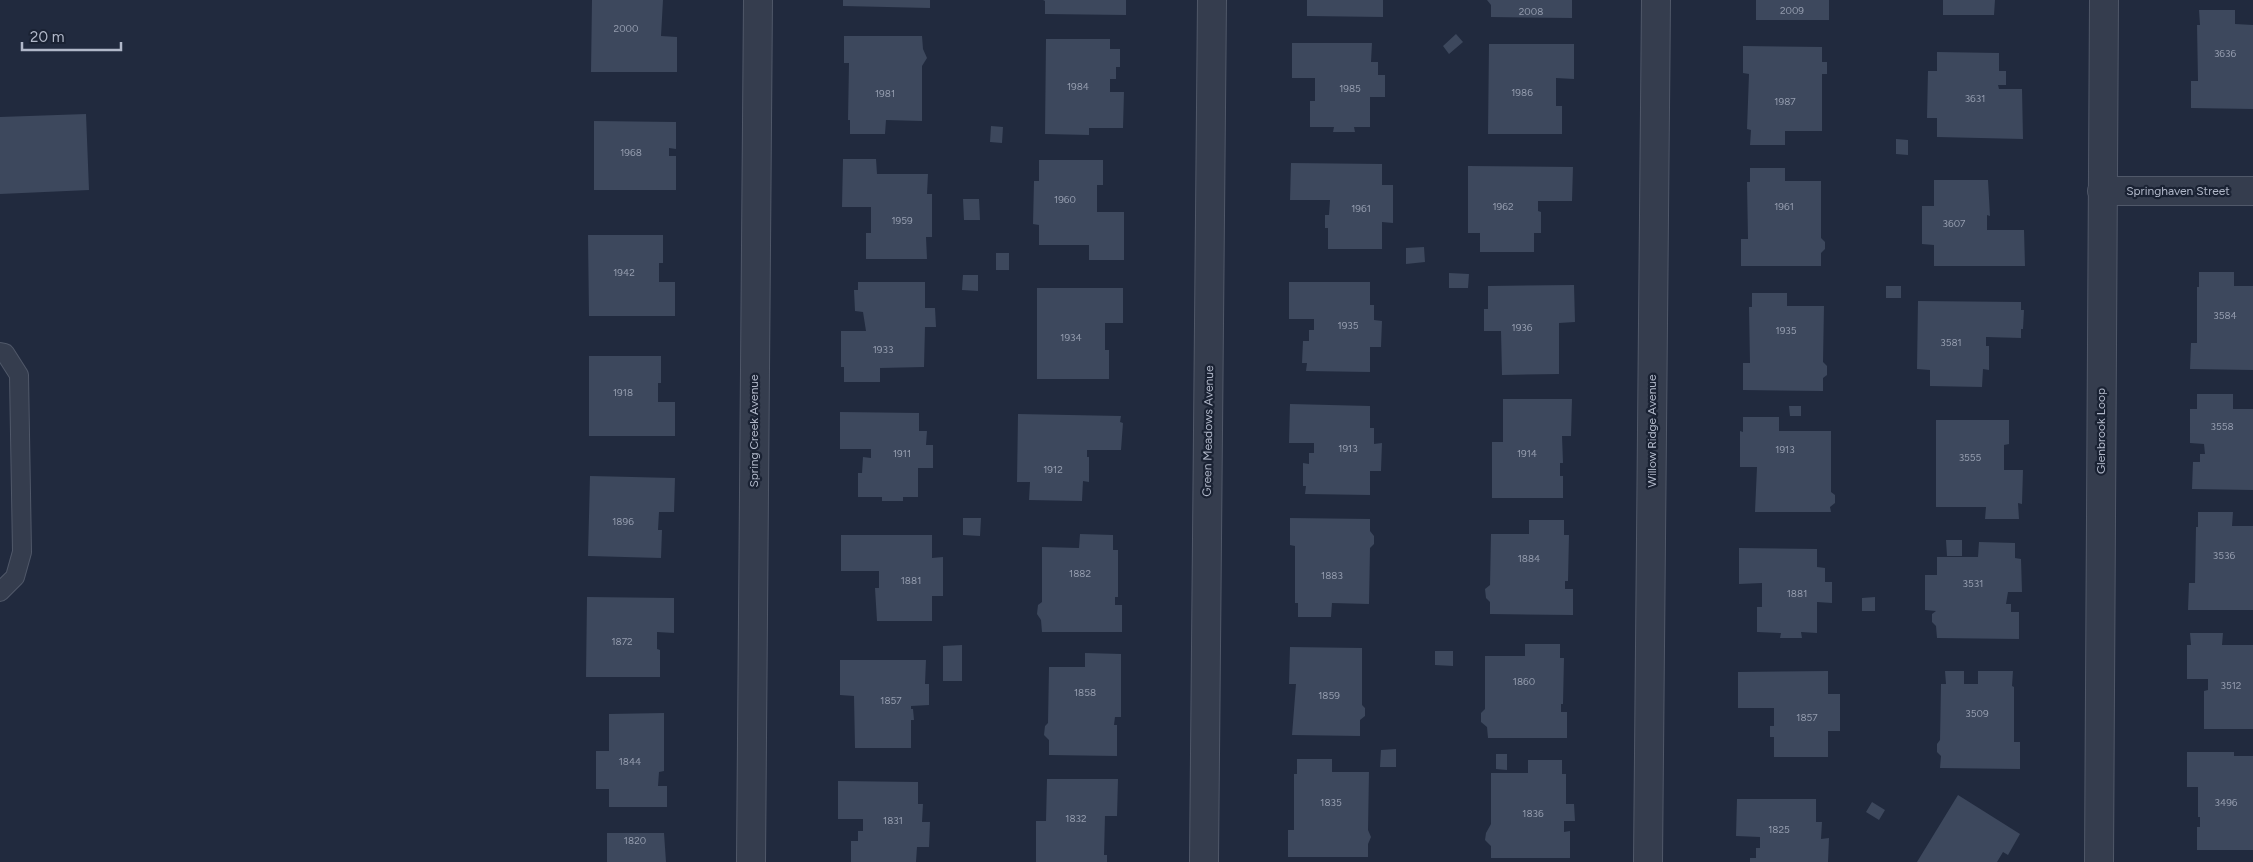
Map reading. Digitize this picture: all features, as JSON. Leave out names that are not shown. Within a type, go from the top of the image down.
[{"type":"street","name":"Spring Creek Avenue","points":[[751,862],[758,0]]},
{"type":"street","name":"Green Meadows Avenue","points":[[1204,862],[1212,0]]},
{"type":"street","name":"Willow Ridge Avenue","points":[[1648,862],[1656,0]]},
{"type":"street","name":"Glenbrook Loop","points":[[2099,862],[2104,0]]},
{"type":"street","name":"Springhaven Street","points":[[2102,191],[2253,191]]},
{"type":"lane","points":[[0,352],[5,353],[19,375],[22,552],[15,577],[0,592]]},
{"type":"building","points":[[592,0],[663,0],[661,36],[677,37],[677,72],[591,72]]},
{"type":"building","points":[[843,0],[930,0],[930,8],[843,6]]},
{"type":"building","points":[[1043,0],[1126,0],[1126,15],[1045,14],[1045,1]]},
{"type":"building","points":[[1307,0],[1383,0],[1383,17],[1307,16]]},
{"type":"building","points":[[1487,0],[1572,0],[1572,18],[1491,17],[1491,5]]},
{"type":"building","points":[[1756,0],[1829,0],[1829,20],[1756,20]]},
{"type":"building","points":[[1943,0],[1995,0],[1994,15],[1943,15]]},
{"type":"building","points":[[2199,10],[2235,10],[2235,24],[2253,25],[2253,109],[2191,108],[2191,81],[2198,81],[2197,25],[2200,25]]},
{"type":"building","points":[[1456,34],[1463,42],[1449,54],[1443,46]]},
{"type":"building","points":[[844,36],[922,36],[923,49],[927,58],[922,66],[922,121],[886,120],[885,134],[850,134],[850,120],[848,120],[849,63],[844,63]]},
{"type":"building","points":[[1046,39],[1110,39],[1110,49],[1120,49],[1120,67],[1116,67],[1116,79],[1110,79],[1110,92],[1124,92],[1123,128],[1089,128],[1089,135],[1045,134]]},
{"type":"building","points":[[1292,43],[1372,43],[1371,62],[1378,62],[1378,75],[1385,75],[1385,97],[1370,97],[1370,127],[1354,127],[1355,132],[1333,132],[1334,127],[1310,127],[1310,101],[1315,101],[1315,78],[1292,78]]},
{"type":"building","points":[[1489,44],[1574,44],[1574,79],[1556,78],[1556,106],[1562,106],[1562,134],[1488,134]]},
{"type":"building","points":[[1743,46],[1822,47],[1822,62],[1827,62],[1827,74],[1822,74],[1822,131],[1785,131],[1785,145],[1750,145],[1751,130],[1747,129],[1749,74],[1743,73]]},
{"type":"building","points":[[1937,52],[1999,53],[1999,71],[2006,71],[2006,85],[1998,85],[1999,89],[2022,89],[2023,139],[1937,137],[1937,118],[1927,118],[1928,71],[1937,71]]},
{"type":"building","points":[[86,114],[89,190],[0,194],[0,117]]},
{"type":"building","points":[[594,121],[676,122],[676,149],[669,148],[669,156],[676,156],[676,190],[594,190]]},
{"type":"building","points":[[991,126],[1003,127],[1002,143],[990,142]]},
{"type":"building","points":[[1896,139],[1908,140],[1908,155],[1896,154]]},
{"type":"building","points":[[843,159],[876,159],[877,174],[928,174],[927,194],[932,194],[932,237],[926,237],[927,259],[866,259],[866,233],[871,233],[871,207],[842,207]]},
{"type":"building","points":[[1039,160],[1103,160],[1103,185],[1097,185],[1097,212],[1124,212],[1124,260],[1089,260],[1089,245],[1039,245],[1039,225],[1033,224],[1034,181],[1039,181]]},
{"type":"building","points":[[1291,163],[1382,164],[1382,185],[1393,185],[1393,223],[1382,222],[1382,249],[1328,249],[1328,228],[1325,228],[1325,215],[1329,215],[1330,200],[1290,200]]},
{"type":"building","points":[[1468,166],[1573,167],[1572,201],[1538,201],[1538,211],[1541,212],[1541,233],[1534,233],[1534,252],[1480,252],[1480,233],[1468,233]]},
{"type":"building","points":[[1750,168],[1785,168],[1785,181],[1821,181],[1821,238],[1825,242],[1825,249],[1821,253],[1821,266],[1741,266],[1741,239],[1748,239],[1747,182],[1750,182]]},
{"type":"building","points":[[1934,180],[1988,180],[1990,216],[1987,215],[1987,230],[2024,230],[2025,266],[1934,266],[1934,245],[1922,244],[1922,206],[1934,206]]},
{"type":"building","points":[[963,199],[979,199],[980,220],[964,220]]},
{"type":"building","points":[[588,235],[663,235],[663,263],[659,263],[659,282],[675,282],[675,316],[589,316]]},
{"type":"building","points":[[1424,247],[1425,262],[1406,264],[1406,248]]},
{"type":"building","points":[[996,253],[1009,253],[1009,270],[996,270]]},
{"type":"building","points":[[2199,272],[2234,272],[2234,286],[2253,286],[2253,370],[2190,369],[2191,343],[2197,343],[2197,287],[2199,287]]},
{"type":"building","points":[[1449,273],[1469,274],[1468,288],[1449,288]]},
{"type":"building","points":[[963,275],[978,275],[978,291],[962,290]]},
{"type":"building","points":[[858,282],[925,282],[925,308],[935,308],[936,327],[925,327],[924,367],[880,368],[880,382],[844,382],[844,367],[841,367],[841,331],[866,331],[863,312],[855,311],[854,290],[858,290]]},
{"type":"building","points":[[1289,282],[1370,282],[1370,305],[1374,305],[1374,320],[1382,321],[1381,347],[1370,347],[1370,372],[1306,371],[1307,363],[1302,363],[1303,341],[1309,341],[1309,330],[1314,330],[1314,319],[1289,319]]},
{"type":"building","points":[[1574,285],[1575,322],[1559,323],[1559,374],[1502,375],[1501,331],[1484,331],[1484,309],[1488,309],[1488,286]]},
{"type":"building","points":[[1886,286],[1901,286],[1901,298],[1886,298]]},
{"type":"building","points":[[1037,288],[1123,288],[1123,323],[1105,323],[1105,350],[1109,350],[1109,379],[1037,379]]},
{"type":"building","points":[[1752,293],[1787,293],[1787,306],[1824,306],[1823,362],[1827,366],[1827,375],[1823,378],[1823,391],[1743,390],[1743,363],[1750,363],[1749,307],[1752,307]]},
{"type":"building","points":[[1918,301],[2021,302],[2021,310],[2024,310],[2021,338],[1986,337],[1986,346],[1989,346],[1989,370],[1983,369],[1982,387],[1930,386],[1930,370],[1917,369]]},
{"type":"building","points":[[589,356],[661,356],[661,383],[658,383],[658,402],[675,402],[675,436],[589,436]]},
{"type":"building","points":[[2197,394],[2233,394],[2233,409],[2253,409],[2253,490],[2192,489],[2193,462],[2200,462],[2200,454],[2205,454],[2204,444],[2190,443],[2190,409],[2197,409]]},
{"type":"building","points":[[1503,399],[1572,399],[1571,436],[1562,436],[1563,463],[1560,463],[1560,476],[1563,476],[1563,498],[1492,498],[1492,442],[1503,442]]},
{"type":"building","points":[[1290,404],[1370,406],[1370,428],[1374,428],[1374,444],[1382,443],[1381,471],[1370,471],[1370,495],[1305,494],[1306,486],[1303,486],[1303,463],[1309,464],[1309,453],[1314,453],[1314,443],[1289,443]]},
{"type":"building","points":[[1789,406],[1801,406],[1801,416],[1790,416]]},
{"type":"building","points":[[840,412],[919,413],[919,431],[927,431],[926,445],[933,445],[933,468],[918,468],[918,497],[903,497],[903,501],[882,501],[882,497],[858,497],[858,473],[862,473],[863,457],[871,458],[871,449],[840,449]]},
{"type":"building","points":[[1018,414],[1121,416],[1120,422],[1123,423],[1121,450],[1087,450],[1087,457],[1089,457],[1089,482],[1083,481],[1082,501],[1029,500],[1030,482],[1017,482]]},
{"type":"building","points":[[1743,417],[1779,417],[1779,431],[1831,431],[1831,492],[1835,495],[1835,503],[1830,507],[1831,512],[1755,512],[1757,467],[1740,467],[1740,431],[1743,432]]},
{"type":"building","points":[[1936,420],[2009,420],[2009,444],[2004,445],[2004,470],[2023,470],[2022,504],[2018,503],[2019,519],[1985,519],[1986,507],[1936,507]]},
{"type":"building","points":[[590,476],[675,478],[674,512],[659,512],[658,530],[662,530],[661,558],[588,556]]},
{"type":"building","points":[[2198,512],[2233,512],[2232,526],[2253,526],[2253,610],[2188,610],[2189,583],[2195,583]]},
{"type":"building","points":[[963,518],[981,518],[980,536],[963,535]]},
{"type":"building","points":[[1290,518],[1370,519],[1370,531],[1374,536],[1374,544],[1370,548],[1369,604],[1332,603],[1331,617],[1298,617],[1298,603],[1295,603],[1295,546],[1290,545]]},
{"type":"building","points":[[1529,520],[1564,520],[1564,535],[1569,535],[1568,581],[1565,581],[1565,589],[1573,589],[1573,615],[1490,614],[1490,602],[1486,598],[1485,589],[1490,585],[1491,534],[1529,534]]},
{"type":"building","points":[[1080,534],[1113,535],[1113,550],[1118,550],[1118,597],[1115,597],[1115,605],[1122,605],[1122,632],[1042,632],[1041,620],[1037,614],[1038,605],[1042,602],[1042,547],[1079,548]]},
{"type":"building","points":[[841,535],[932,535],[932,558],[943,557],[943,596],[932,596],[932,621],[877,621],[875,588],[879,588],[879,571],[841,571]]},
{"type":"building","points":[[1946,540],[1962,540],[1962,556],[1947,556]]},
{"type":"building","points":[[1979,542],[2015,543],[2015,558],[2021,559],[2022,592],[2008,592],[2006,604],[2011,604],[2011,612],[2019,612],[2019,639],[1937,638],[1936,626],[1932,622],[1932,614],[1936,611],[1925,610],[1925,575],[1937,575],[1937,557],[1978,557]]},
{"type":"building","points":[[1739,548],[1817,549],[1817,567],[1825,568],[1825,582],[1832,582],[1832,603],[1817,602],[1817,633],[1801,632],[1802,638],[1780,638],[1781,633],[1757,632],[1757,607],[1762,607],[1762,583],[1739,584]]},
{"type":"building","points":[[587,597],[674,598],[674,633],[657,632],[657,649],[660,650],[660,677],[586,677]]},
{"type":"building","points":[[1875,597],[1875,611],[1862,611],[1862,598]]},
{"type":"building","points":[[2190,633],[2223,633],[2222,645],[2253,645],[2253,729],[2204,729],[2204,691],[2208,690],[2208,679],[2187,679],[2187,645],[2191,645]]},
{"type":"building","points":[[1525,644],[1560,644],[1560,658],[1564,658],[1563,704],[1561,704],[1561,712],[1567,712],[1567,738],[1488,738],[1487,727],[1481,722],[1481,713],[1485,709],[1485,656],[1525,656]]},
{"type":"building","points":[[962,645],[962,681],[943,681],[943,646]]},
{"type":"building","points":[[1290,647],[1362,648],[1362,705],[1365,708],[1365,716],[1360,720],[1360,736],[1292,735],[1296,684],[1289,684]]},
{"type":"building","points":[[1435,651],[1453,651],[1453,666],[1435,665]]},
{"type":"building","points":[[1085,653],[1121,654],[1121,717],[1115,717],[1114,725],[1117,725],[1117,756],[1049,755],[1049,740],[1044,735],[1045,726],[1048,723],[1049,667],[1085,667]]},
{"type":"building","points":[[840,660],[926,660],[925,684],[929,684],[929,705],[911,706],[914,720],[911,720],[911,748],[855,748],[854,696],[840,695]]},
{"type":"building","points":[[1828,671],[1828,694],[1840,694],[1840,731],[1828,731],[1828,757],[1774,757],[1774,737],[1770,737],[1770,726],[1774,726],[1774,708],[1738,708],[1738,672]]},
{"type":"building","points":[[1945,671],[1964,671],[1964,684],[1978,684],[1978,671],[2013,671],[2014,742],[2020,742],[2020,769],[1940,768],[1941,756],[1937,752],[1937,744],[1940,740],[1941,684],[1946,684]]},
{"type":"building","points":[[664,713],[664,771],[659,772],[658,786],[667,786],[667,807],[609,807],[609,789],[596,789],[596,751],[609,751],[609,714]]},
{"type":"building","points":[[1396,749],[1396,767],[1380,767],[1381,750]]},
{"type":"building","points":[[2187,752],[2234,752],[2234,756],[2253,756],[2253,850],[2197,850],[2197,827],[2200,827],[2198,787],[2187,787]]},
{"type":"building","points":[[1496,754],[1507,754],[1507,770],[1496,769]]},
{"type":"building","points":[[1297,759],[1332,759],[1332,772],[1369,772],[1368,830],[1371,837],[1368,844],[1368,857],[1288,857],[1288,830],[1294,830],[1294,774],[1297,774]]},
{"type":"building","points":[[1528,760],[1562,760],[1562,774],[1566,774],[1566,804],[1574,804],[1575,821],[1564,821],[1564,832],[1570,831],[1570,858],[1491,858],[1491,846],[1485,840],[1486,833],[1491,824],[1491,773],[1528,773]]},
{"type":"building","points":[[1047,779],[1118,779],[1117,816],[1105,816],[1104,855],[1107,855],[1107,862],[1036,862],[1036,821],[1046,821]]},
{"type":"building","points":[[838,781],[918,782],[918,804],[923,804],[922,822],[930,822],[929,847],[917,847],[916,862],[851,862],[851,841],[858,841],[858,831],[863,831],[863,819],[838,819]]},
{"type":"building","points":[[1958,795],[2020,834],[2008,855],[2003,852],[1997,862],[1917,862]]},
{"type":"building","points":[[1737,799],[1816,799],[1816,822],[1822,822],[1821,839],[1829,838],[1828,862],[1750,862],[1750,858],[1756,858],[1756,848],[1760,848],[1760,837],[1736,836]]},
{"type":"building","points":[[1872,802],[1885,810],[1879,820],[1866,812]]},
{"type":"building","points":[[607,833],[664,833],[666,862],[607,862]]}]
